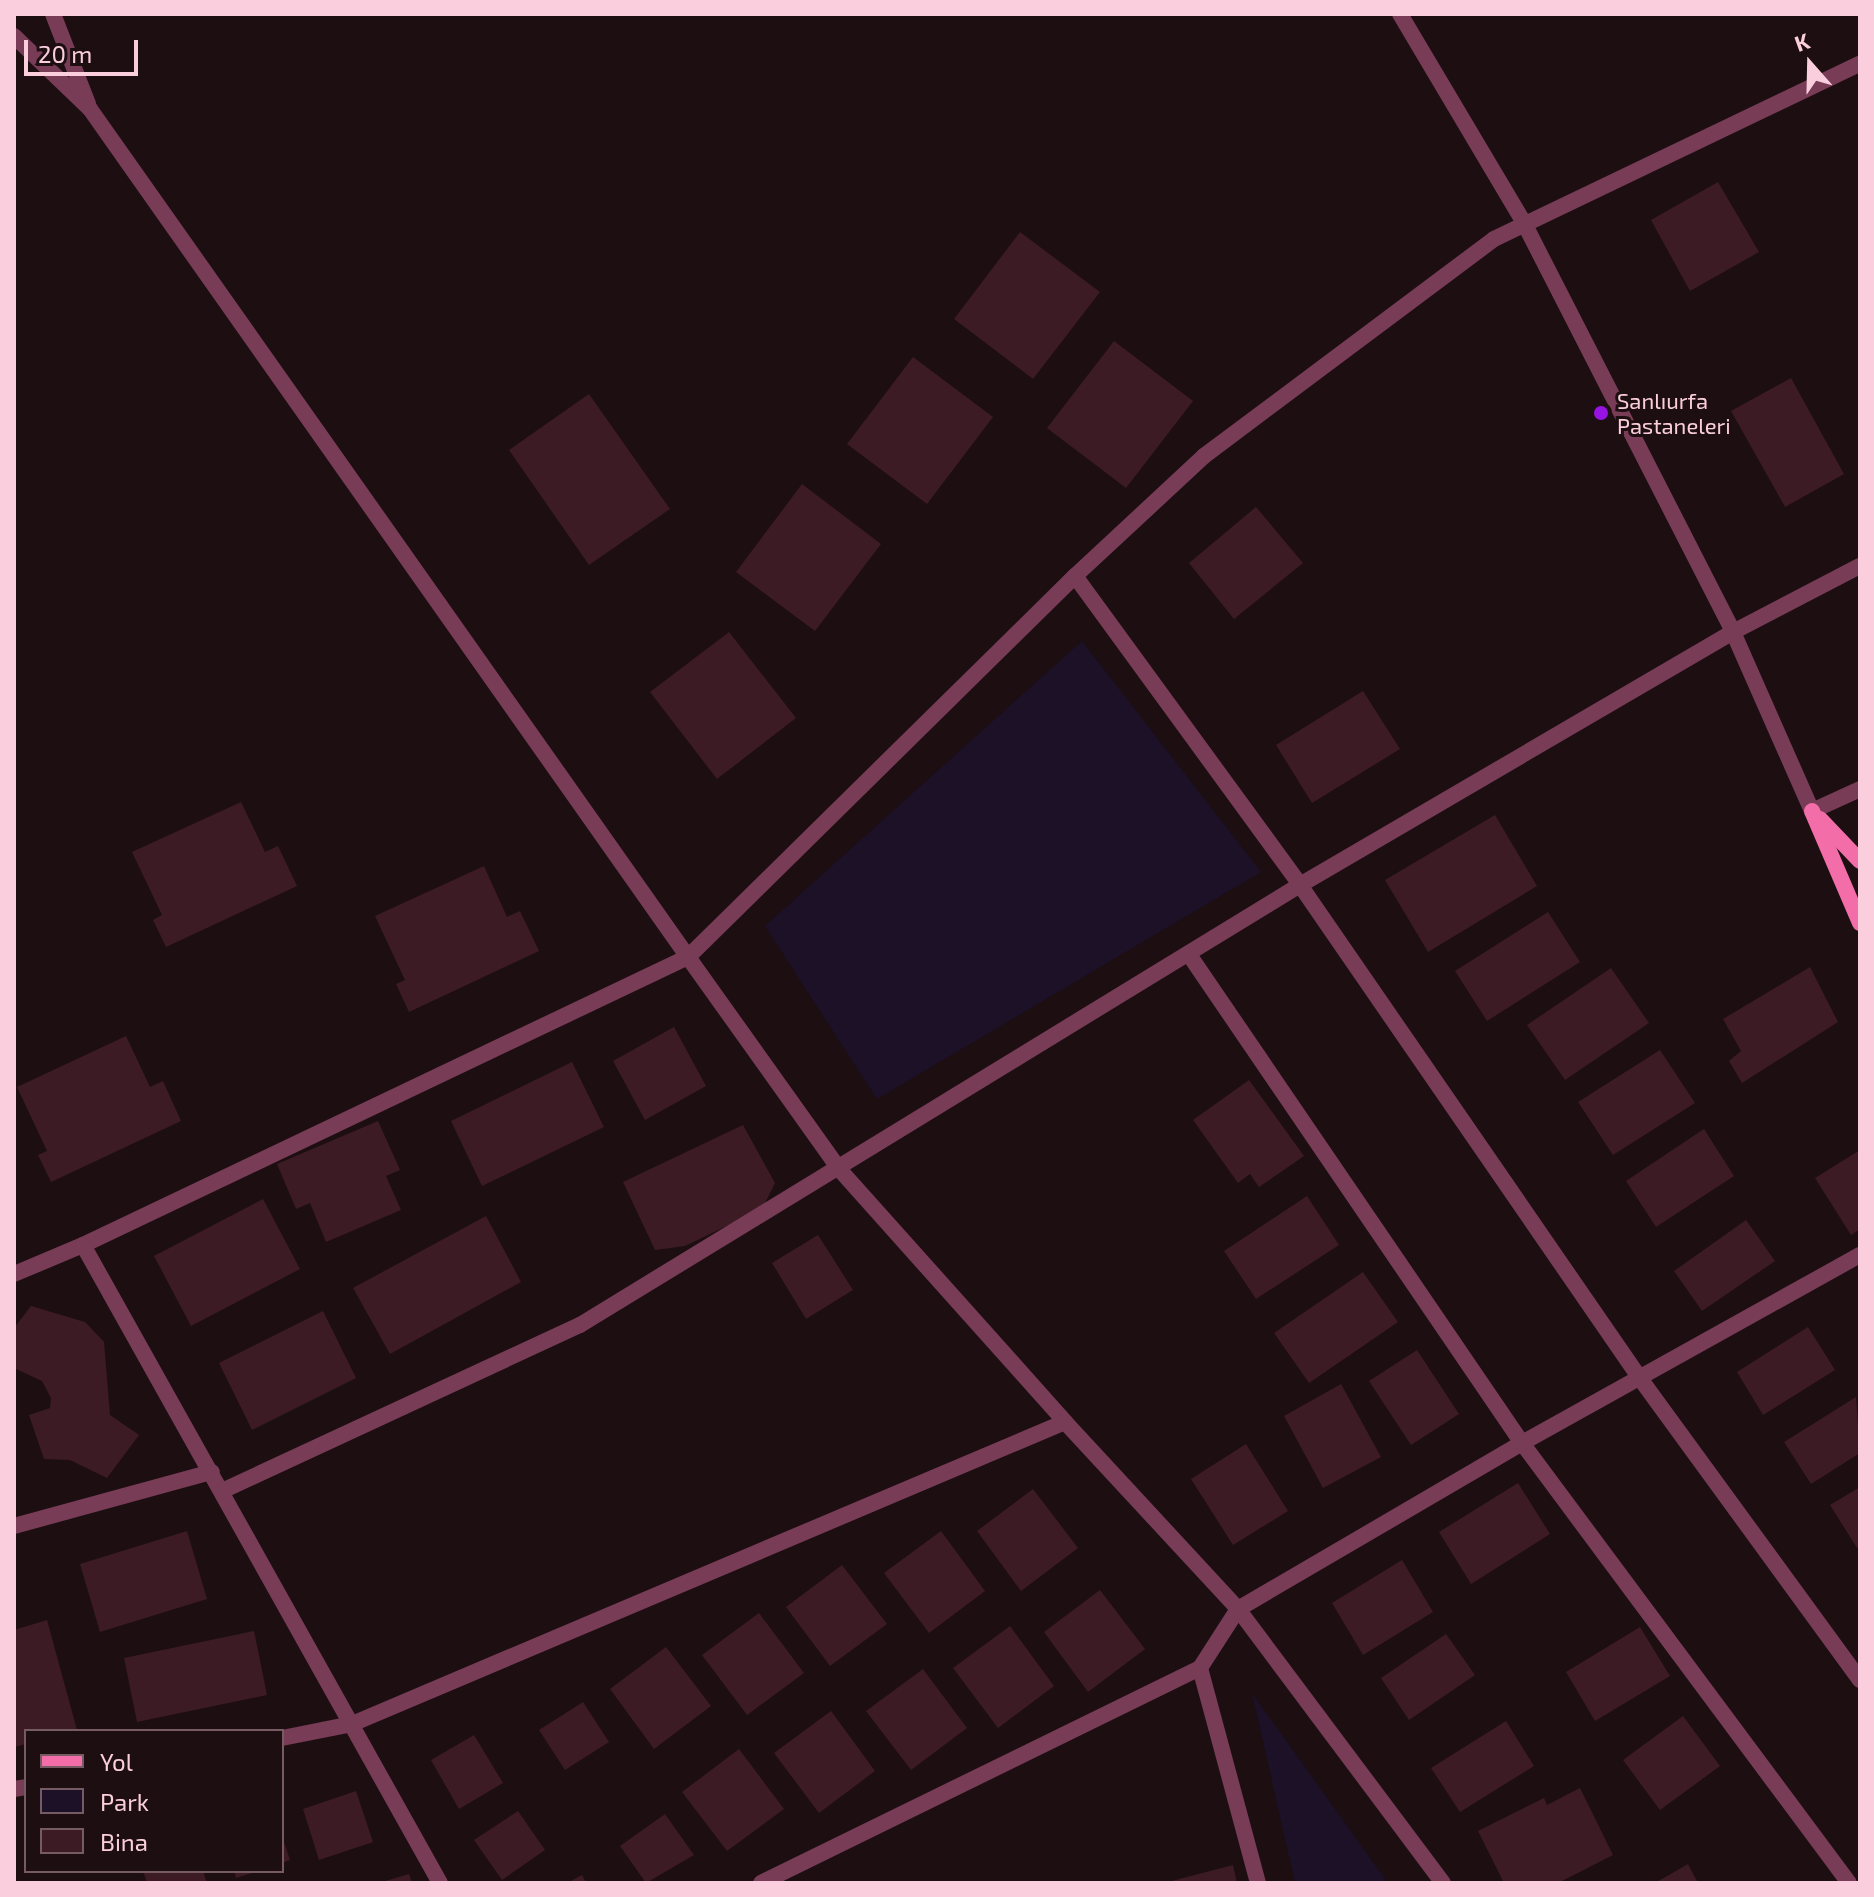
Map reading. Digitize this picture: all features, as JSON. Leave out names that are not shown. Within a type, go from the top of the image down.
[{"type":"street","points":[[53,14],[90,109]]},
{"type":"street","points":[[1400,14],[1524,223],[1733,632],[1860,923]]},
{"type":"street","points":[[14,36],[90,109],[840,1170],[1065,1422],[1238,1609],[1443,1883]]},
{"type":"street","points":[[14,1274],[83,1245],[688,957],[1075,576],[1204,456],[1494,239],[1860,64]]},
{"type":"street","points":[[222,1491],[580,1325],[840,1170],[1190,956],[1300,885],[1733,632],[1860,566]]},
{"type":"street","points":[[1075,576],[1300,885],[1639,1377],[1860,1680]]},
{"type":"street","points":[[1812,811],[1860,789]]},
{"type":"street","points":[[1812,811],[1860,861]]},
{"type":"street","points":[[1190,956],[1522,1443],[1849,1883]]},
{"type":"street","points":[[83,1245],[440,1883]]},
{"type":"street","points":[[761,1883],[1200,1668],[1238,1609],[1522,1443],[1860,1255]]},
{"type":"street","points":[[284,1738],[352,1724],[1065,1422]]},
{"type":"street","points":[[14,1526],[212,1472]]},
{"type":"street","points":[[1200,1668],[1258,1883]]},
{"type":"green space","points":[[1082,641],[1261,872],[877,1099],[765,926]]},
{"type":"green space","points":[[1252,1693],[1388,1883],[1295,1883]]},
{"type":"building","points":[[1718,182],[1759,252],[1690,291],[1651,220]]},
{"type":"building","points":[[1020,232],[1100,292],[1033,379],[954,319]]},
{"type":"building","points":[[1114,341],[1193,401],[1126,488],[1047,428]]},
{"type":"building","points":[[913,357],[993,417],[927,504],[847,444]]},
{"type":"building","points":[[1791,378],[1844,474],[1785,507],[1731,411]]},
{"type":"building","points":[[589,394],[670,509],[589,565],[509,450]]},
{"type":"building","points":[[802,484],[881,544],[815,631],[736,572]]},
{"type":"building","points":[[1256,507],[1303,563],[1234,619],[1189,563]]},
{"type":"building","points":[[729,632],[796,718],[717,779],[650,692]]},
{"type":"building","points":[[1363,691],[1400,749],[1312,803],[1276,745]]},
{"type":"building","points":[[241,802],[265,852],[278,846],[297,886],[166,947],[153,920],[162,915],[132,852]]},
{"type":"building","points":[[1495,815],[1537,886],[1428,952],[1385,880]]},
{"type":"building","points":[[484,866],[507,917],[520,911],[539,951],[409,1012],[396,984],[405,980],[375,916]]},
{"type":"building","points":[[1548,912],[1580,962],[1487,1021],[1455,971]]},
{"type":"building","points":[[1810,967],[1838,1022],[1742,1083],[1729,1061],[1741,1051],[1723,1019]]},
{"type":"building","points":[[1611,968],[1649,1023],[1565,1080],[1527,1025]]},
{"type":"building","points":[[674,1027],[706,1086],[645,1120],[613,1061]]},
{"type":"building","points":[[126,1036],[150,1087],[163,1081],[181,1121],[51,1182],[38,1155],[47,1151],[17,1087]]},
{"type":"building","points":[[1660,1050],[1695,1103],[1613,1155],[1578,1102]]},
{"type":"building","points":[[572,1062],[604,1127],[482,1186],[451,1121]]},
{"type":"building","points":[[1249,1080],[1304,1156],[1259,1187],[1250,1174],[1238,1183],[1193,1120]]},
{"type":"building","points":[[378,1121],[400,1170],[386,1176],[401,1210],[326,1242],[310,1203],[296,1209],[277,1164]]},
{"type":"building","points":[[743,1125],[775,1183],[762,1209],[685,1246],[655,1250],[623,1182]]},
{"type":"building","points":[[1704,1129],[1734,1176],[1656,1227],[1626,1181]]},
{"type":"building","points":[[1860,1150],[1860,1229],[1851,1235],[1815,1178]]},
{"type":"building","points":[[1307,1196],[1339,1245],[1256,1299],[1224,1251]]},
{"type":"building","points":[[263,1199],[300,1269],[191,1326],[154,1256]]},
{"type":"building","points":[[486,1216],[521,1282],[390,1354],[353,1288]]},
{"type":"building","points":[[1746,1220],[1775,1261],[1702,1311],[1674,1271]]},
{"type":"building","points":[[818,1235],[853,1290],[806,1319],[772,1263]]},
{"type":"building","points":[[1363,1272],[1398,1322],[1309,1383],[1274,1333]]},
{"type":"building","points":[[31,1306],[85,1322],[104,1342],[110,1415],[139,1435],[107,1478],[70,1460],[44,1459],[29,1415],[50,1408],[51,1398],[42,1381],[14,1368],[14,1328]]},
{"type":"building","points":[[323,1311],[356,1378],[252,1430],[219,1363]]},
{"type":"building","points":[[1808,1327],[1835,1370],[1763,1415],[1737,1372]]},
{"type":"building","points":[[1417,1350],[1459,1414],[1411,1445],[1369,1381]]},
{"type":"building","points":[[1341,1384],[1381,1457],[1323,1488],[1284,1416]]},
{"type":"building","points":[[1856,1397],[1860,1453],[1811,1484],[1784,1442]]},
{"type":"building","points":[[1246,1444],[1288,1511],[1233,1545],[1191,1479]]},
{"type":"building","points":[[1518,1483],[1550,1534],[1471,1584],[1439,1532]]},
{"type":"building","points":[[1860,1487],[1860,1546],[1857,1548],[1830,1505]]},
{"type":"building","points":[[1033,1489],[1078,1548],[1021,1591],[977,1531]]},
{"type":"building","points":[[187,1531],[207,1599],[100,1632],[80,1564]]},
{"type":"building","points":[[941,1531],[985,1591],[929,1633],[884,1573]]},
{"type":"building","points":[[1402,1560],[1433,1612],[1363,1655],[1332,1603]]},
{"type":"building","points":[[842,1565],[887,1624],[830,1666],[786,1607]]},
{"type":"building","points":[[1100,1590],[1145,1649],[1088,1692],[1044,1632]]},
{"type":"building","points":[[759,1613],[804,1673],[747,1715],[702,1655]]},
{"type":"building","points":[[47,1620],[77,1729],[24,1729],[24,1744],[14,1747],[14,1630]]},
{"type":"building","points":[[1010,1626],[1054,1686],[998,1728],[953,1668]]},
{"type":"building","points":[[1640,1627],[1670,1676],[1595,1721],[1566,1672]]},
{"type":"building","points":[[254,1631],[267,1695],[137,1722],[124,1658]]},
{"type":"building","points":[[1446,1634],[1475,1675],[1409,1720],[1381,1678]]},
{"type":"building","points":[[666,1647],[711,1706],[654,1749],[610,1689]]},
{"type":"building","points":[[923,1669],[967,1728],[911,1770],[866,1711]]},
{"type":"building","points":[[583,1702],[609,1742],[565,1770],[539,1730]]},
{"type":"building","points":[[831,1711],[875,1771],[819,1813],[774,1753]]},
{"type":"building","points":[[1683,1716],[1720,1766],[1660,1810],[1623,1760]]},
{"type":"building","points":[[1506,1721],[1534,1766],[1460,1812],[1431,1768]]},
{"type":"building","points":[[474,1735],[503,1783],[459,1809],[431,1760]]},
{"type":"building","points":[[739,1749],[784,1809],[727,1851],[682,1792]]},
{"type":"building","points":[[1580,1788],[1613,1855],[1558,1883],[1504,1883],[1478,1831],[1544,1798],[1547,1805]]},
{"type":"building","points":[[356,1791],[373,1842],[319,1860],[303,1809]]},
{"type":"building","points":[[518,1811],[545,1850],[502,1880],[474,1840]]},
{"type":"building","points":[[665,1814],[694,1855],[646,1883],[620,1846]]},
{"type":"building","points":[[284,1842],[290,1860],[284,1862]]},
{"type":"building","points":[[1688,1864],[1698,1883],[1655,1883]]},
{"type":"building","points":[[1233,1865],[1237,1883],[1168,1882]]},
{"type":"building","points":[[144,1873],[204,1873],[207,1883],[147,1883]]},
{"type":"building","points":[[235,1873],[252,1873],[236,1878]]},
{"type":"building","points":[[409,1874],[412,1883],[382,1883],[382,1882]]},
{"type":"building","points":[[582,1875],[586,1883],[567,1883]]},
{"type":"place","name":"Sanlıurfa Pastaneleri","points":[[1601,413]]}]
